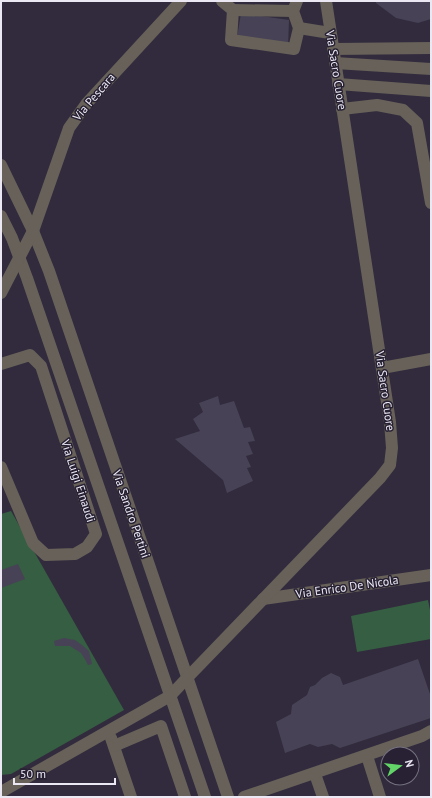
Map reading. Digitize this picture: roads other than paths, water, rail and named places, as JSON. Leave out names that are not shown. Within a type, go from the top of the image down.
[{"type":"street","name":"Via Pescara","points":[[1,293],[33,231],[69,128],[87,103],[181,1]]},
{"type":"street","points":[[222,1],[233,10],[295,6],[299,28],[294,49],[231,40],[233,10]]},
{"type":"street","name":"Via Sacro Cuore","points":[[1,792],[170,696],[380,478],[390,465],[392,448],[390,422],[326,1]]},
{"type":"street","points":[[299,28],[330,33]]},
{"type":"street","points":[[333,49],[431,48]]},
{"type":"street","points":[[335,63],[431,69]]},
{"type":"street","points":[[338,84],[431,91]]},
{"type":"street","points":[[342,109],[377,105],[403,110],[417,123],[431,203]]},
{"type":"street","name":"Via Sandro Pertini","points":[[1,165],[33,231],[51,279],[228,797]]},
{"type":"street","name":"Via Sandro Pertini","points":[[1,216],[28,278],[204,797]]},
{"type":"street","name":"Via Luigi Einaudi","points":[[1,364],[30,355],[41,366],[96,534],[87,547],[75,554],[46,555],[33,543],[1,467]]},
{"type":"street","points":[[382,368],[431,359]]},
{"type":"street","name":"Via Enrico De Nicola","points":[[263,599],[431,575]]},
{"type":"street","points":[[114,746],[161,726],[185,797]]},
{"type":"street","points":[[109,731],[131,797]]},
{"type":"street","points":[[244,797],[367,756],[422,736],[431,731]]},
{"type":"street","points":[[367,756],[380,797]]},
{"type":"street","points":[[315,774],[323,797]]}]
